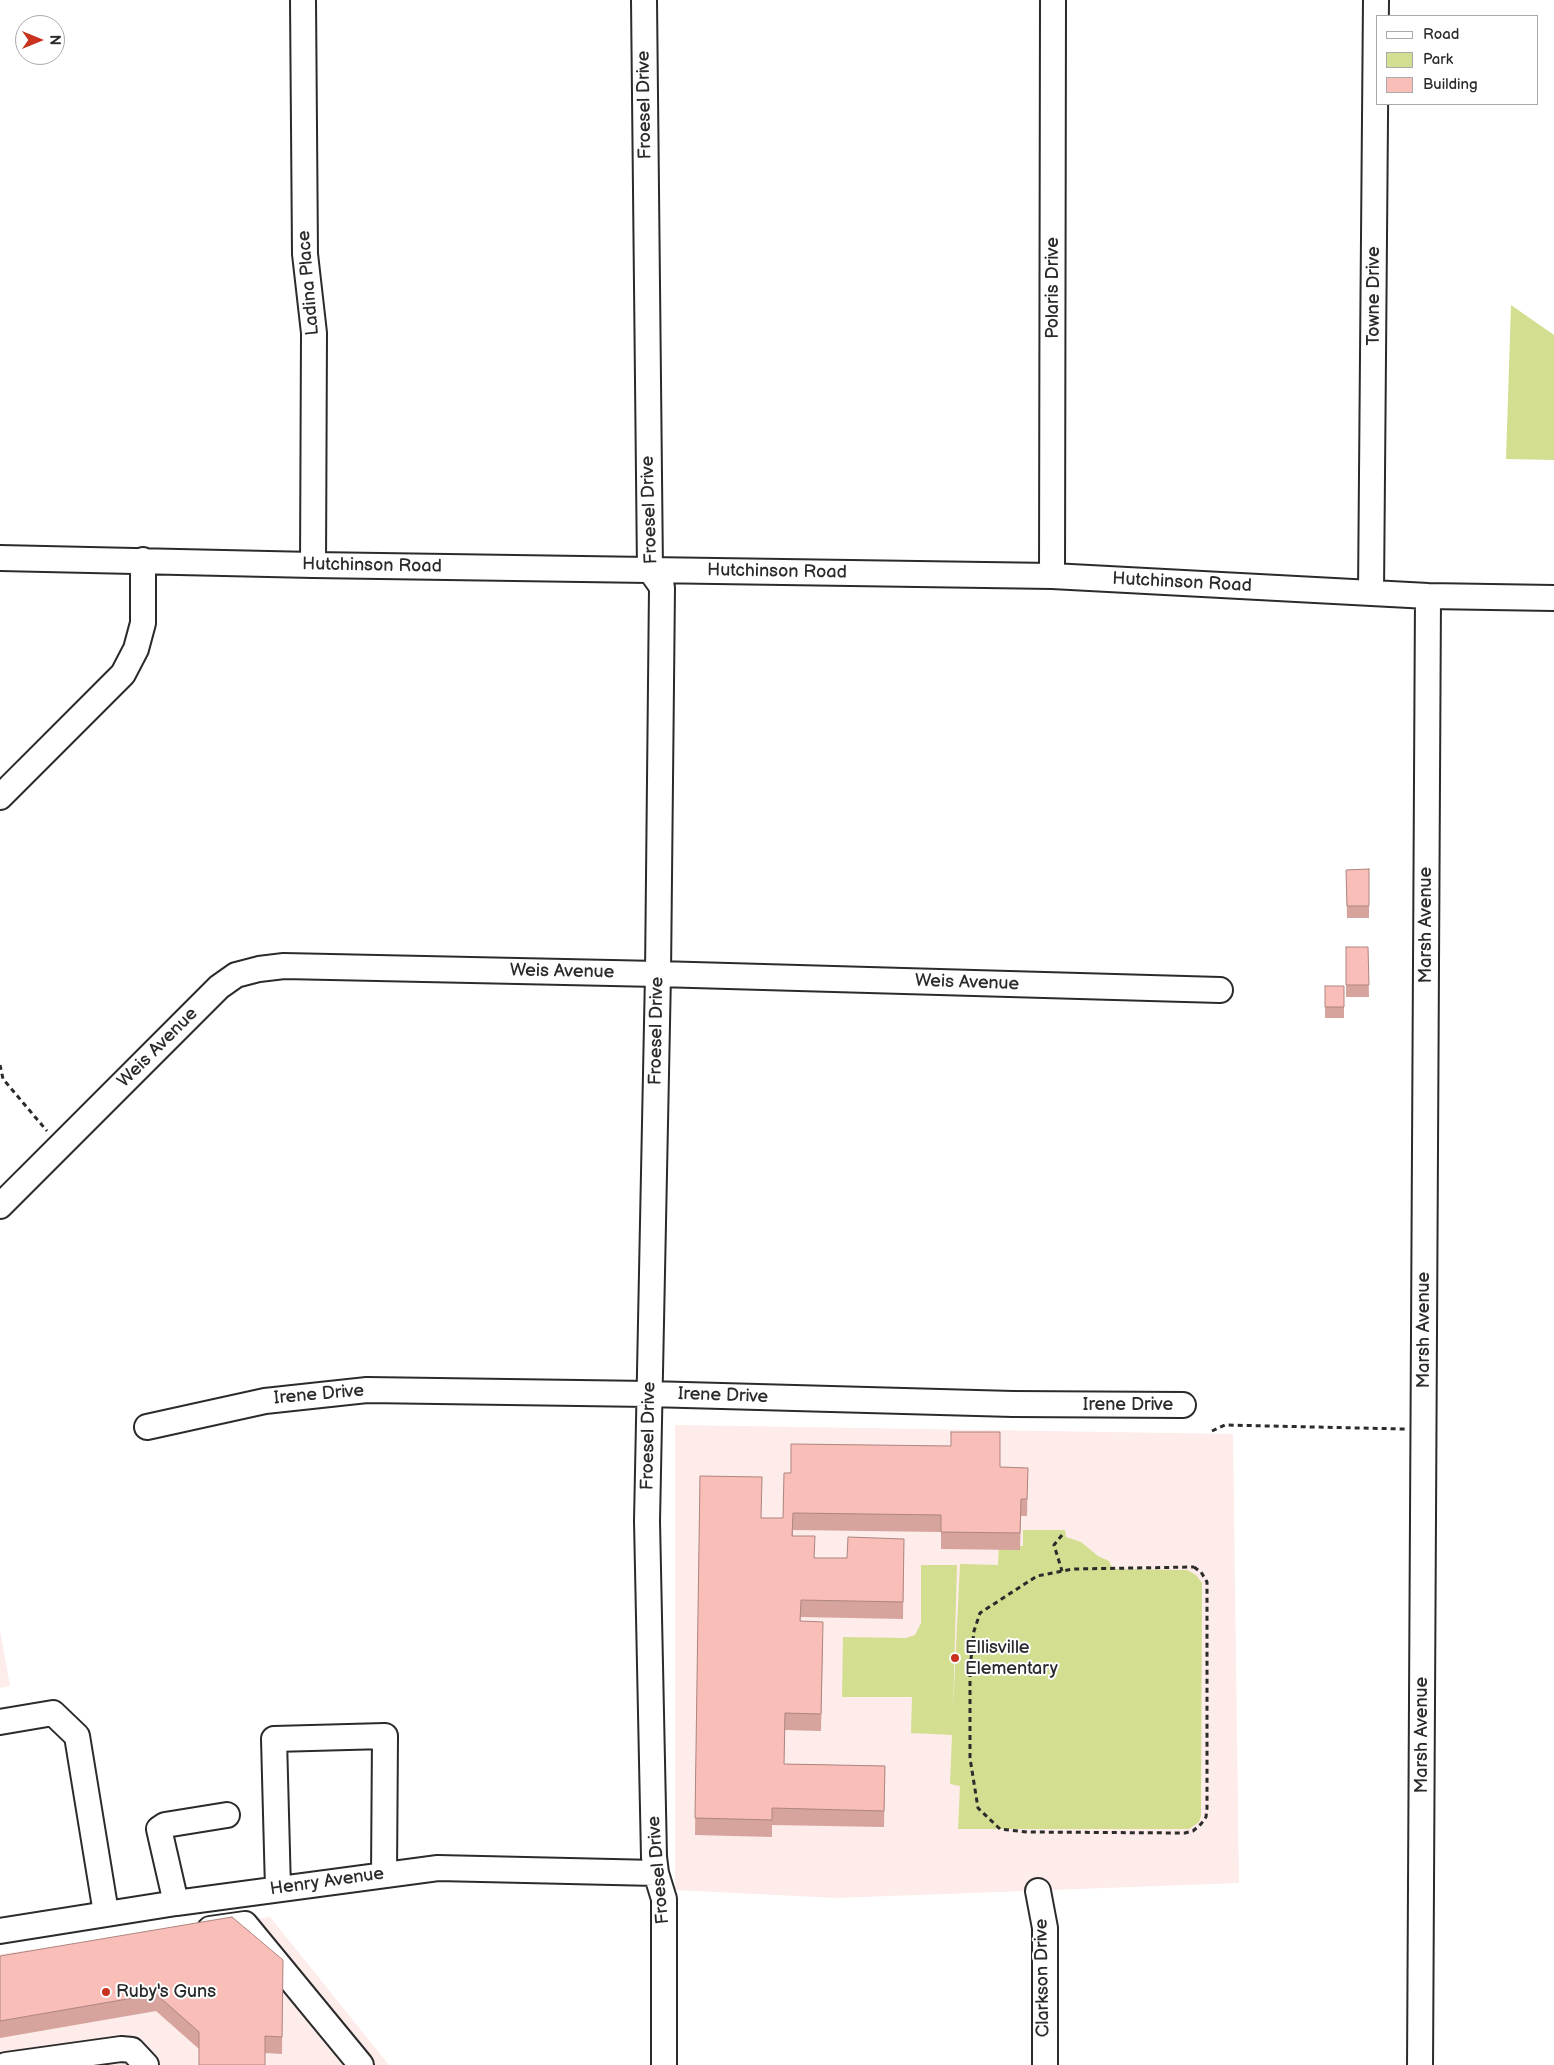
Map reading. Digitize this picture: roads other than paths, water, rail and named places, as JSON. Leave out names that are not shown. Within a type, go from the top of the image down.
[{"type":"street","name":"Ladina Place","points":[[303,0],[305,254],[314,334],[313,565]]},
{"type":"street","name":"Froesel Drive","points":[[644,0],[650,570],[662,587],[658,974],[647,1522],[654,1857],[656,1873],[664,1899],[664,2065]]},
{"type":"street","name":"Polaris Drive","points":[[1052,576],[1053,0]]},
{"type":"street","name":"Towne Drive","points":[[1371,593],[1376,0]]},
{"type":"street","name":"Hutchinson Road","points":[[0,558],[313,565],[1052,576],[1428,596],[1554,598]]},
{"type":"street","points":[[0,797],[123,674],[136,649],[143,623],[143,560]]},
{"type":"street","name":"Marsh Avenue","points":[[1420,2065],[1428,596]]},
{"type":"street","name":"Weis Avenue","points":[[0,1206],[219,987],[236,975],[259,969],[284,966],[658,974],[1220,990]]},
{"type":"street","name":"Irene Drive","points":[[147,1427],[264,1401],[367,1390],[650,1394],[1013,1404],[1182,1405]]},
{"type":"street","points":[[0,1722],[53,1713],[77,1736],[106,1913]]},
{"type":"street","points":[[278,1889],[274,1739],[384,1736],[384,1874]]},
{"type":"street","points":[[176,1903],[159,1829],[165,1825],[227,1815]]},
{"type":"street","name":"Henry Avenue","points":[[0,1931],[106,1913],[438,1868],[656,1873]]},
{"type":"street","name":"Clarkson Drive","points":[[1038,1891],[1045,1928],[1044,2065]]},
{"type":"street","points":[[186,1933],[245,1924],[362,2065]]},
{"type":"street","points":[[6,2065],[121,2048],[132,2050],[146,2065]]},
{"type":"place","name":"Ellisville Elementary","points":[[955,1658]]},
{"type":"place","name":"Ruby's Guns","points":[[106,1992]]}]
